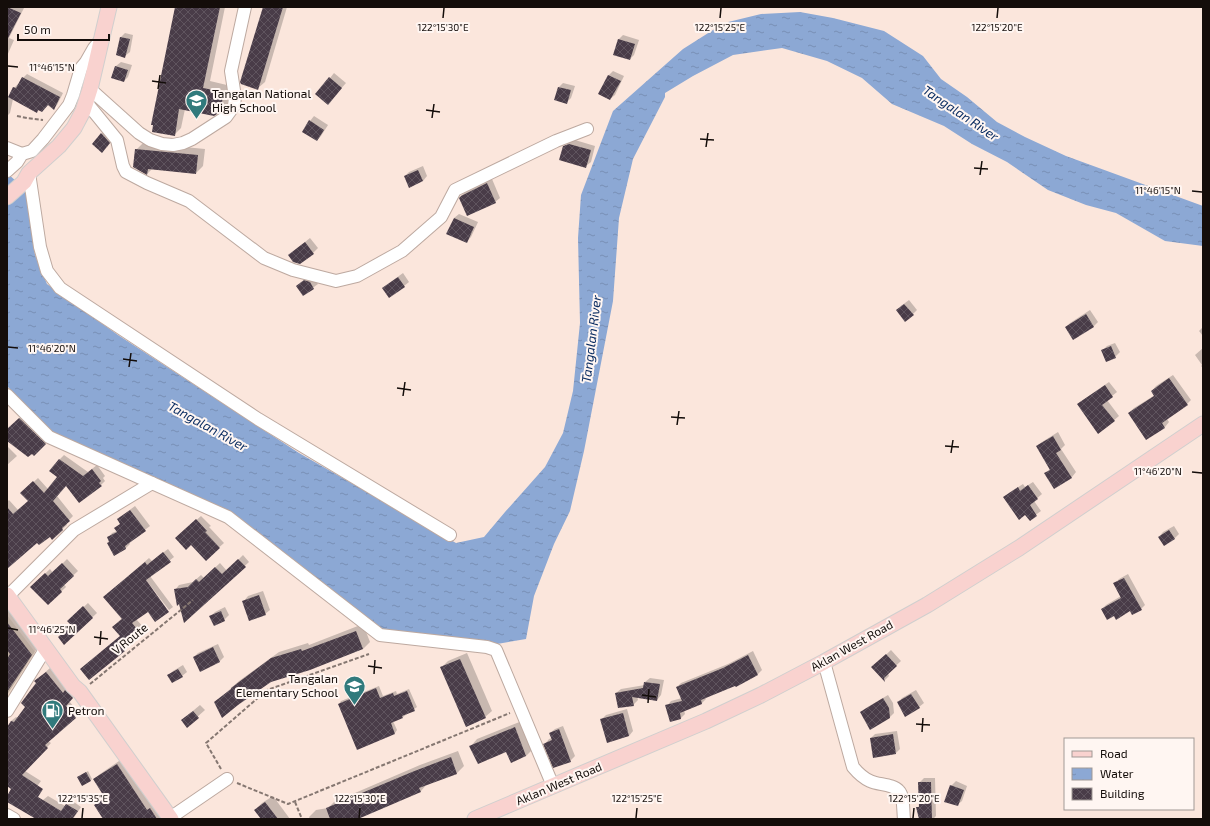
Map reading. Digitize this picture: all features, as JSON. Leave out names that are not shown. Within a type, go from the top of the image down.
[{"type":"main road","points":[[7,197],[59,146],[74,128],[88,95],[108,7]]},
{"type":"main road","name":"Aklan West Road","points":[[475,819],[706,721],[761,695],[824,662],[926,605],[1012,552],[1203,424]]},
{"type":"main road","points":[[8,595],[73,686],[80,692],[170,818]]},
{"type":"street","points":[[88,95],[150,140],[162,144],[173,144],[183,143],[192,139],[226,117],[234,106],[235,97],[231,71],[245,7]]},
{"type":"street","points":[[7,171],[20,158],[32,151],[69,105],[81,68],[102,37]]},
{"type":"street","points":[[88,95],[117,140],[123,166],[126,172],[147,183],[189,201],[264,258],[293,270],[336,281],[357,276],[402,251],[441,217],[455,190],[556,141],[587,129]]},
{"type":"street","points":[[7,148],[20,158]]},
{"type":"street","points":[[26,177],[40,246],[47,271],[60,288],[258,419],[450,535]]},
{"type":"street","points":[[7,395],[49,437],[228,517],[380,635],[487,647],[496,650],[553,786]]},
{"type":"street","points":[[8,595],[74,530],[152,483]]},
{"type":"street","points":[[7,711],[46,648]]},
{"type":"street","points":[[824,662],[853,767],[861,776],[871,782],[899,791],[902,797],[904,819]]},
{"type":"street","points":[[170,818],[227,779]]},
{"type":"street","points":[[7,815],[14,819]]},
{"type":"path","points":[[17,116],[36,120],[45,120],[60,116]]},
{"type":"path","name":"V Route","points":[[80,692],[193,600]]},
{"type":"path","points":[[369,654],[267,690],[206,743],[227,779],[288,804],[520,709]]},
{"type":"path","points":[[294,802],[302,819]]},
{"type":"shaded area","points":[[7,615],[38,656],[7,707]]},
{"type":"water","name":"Tangalan River","points":[[800,12],[833,18],[884,31],[923,56],[941,79],[967,97],[997,122],[1066,156],[1203,206],[1203,246],[1165,241],[1116,213],[1086,205],[1048,190],[1007,162],[972,144],[944,126],[892,104],[862,78],[827,61],[782,48],[733,55],[693,76],[665,93],[665,97],[633,159],[619,218],[613,301],[584,451],[570,511],[554,544],[534,596],[526,639],[497,644],[405,635],[379,629],[231,512],[54,434],[7,386],[7,173],[27,191],[35,255],[47,284],[118,335],[299,453],[456,543],[484,537],[545,467],[563,433],[573,391],[580,323],[578,238],[581,195],[613,111],[683,49],[724,23],[761,14]]},
{"type":"building","points":[[7,7],[21,13],[7,40]]},
{"type":"building","points":[[175,7],[220,7],[203,88],[224,92],[220,112],[214,116],[179,109],[175,136],[152,132],[153,125],[151,125]]},
{"type":"building","points":[[263,7],[283,7],[258,90],[241,84],[240,82]]},
{"type":"building","points":[[120,37],[130,39],[125,58],[116,55]]},
{"type":"building","points":[[618,39],[635,44],[630,60],[613,55]]},
{"type":"building","points":[[115,66],[128,70],[124,82],[111,78]]},
{"type":"building","points":[[608,75],[621,81],[610,100],[598,94]]},
{"type":"building","points":[[22,77],[60,97],[54,110],[48,105],[42,112],[38,110],[37,113],[8,97],[13,87],[16,88]]},
{"type":"building","points":[[329,77],[342,88],[328,105],[315,94]]},
{"type":"building","points":[[558,87],[571,90],[567,104],[554,100]]},
{"type":"building","points":[[309,120],[324,130],[317,141],[302,132]]},
{"type":"building","points":[[101,133],[110,143],[102,153],[92,144]]},
{"type":"building","points":[[569,144],[591,150],[586,168],[559,160],[563,146]]},
{"type":"building","points":[[135,149],[198,155],[196,174],[148,169],[147,175],[133,167]]},
{"type":"building","points":[[418,170],[423,181],[409,188],[404,176]]},
{"type":"building","points":[[487,183],[496,203],[467,216],[459,198]]},
{"type":"building","points":[[454,218],[474,227],[467,243],[446,234]]},
{"type":"building","points":[[305,242],[314,254],[300,264],[293,262],[288,255]]},
{"type":"building","points":[[398,277],[405,287],[389,298],[382,288]]},
{"type":"building","points":[[304,280],[310,282],[314,289],[303,296],[296,286]]},
{"type":"building","points":[[904,304],[914,315],[905,322],[896,310]]},
{"type":"building","points":[[1086,314],[1094,327],[1073,340],[1065,327]]},
{"type":"building","points":[[1111,346],[1116,358],[1106,362],[1101,350]]},
{"type":"building","points":[[1169,378],[1188,405],[1162,423],[1165,428],[1146,440],[1128,413],[1154,396],[1151,391]]},
{"type":"building","points":[[1105,385],[1113,397],[1102,405],[1115,421],[1098,434],[1077,404]]},
{"type":"building","points":[[19,418],[46,444],[34,456],[32,454],[28,457],[7,441],[7,429]]},
{"type":"building","points":[[1053,436],[1061,450],[1056,453],[1072,478],[1054,489],[1044,473],[1050,470],[1036,446]]},
{"type":"building","points":[[59,459],[83,476],[92,469],[101,481],[99,483],[102,486],[79,503],[66,486],[53,501],[70,521],[52,540],[50,537],[39,545],[37,543],[7,569],[7,507],[13,514],[28,501],[20,493],[33,481],[44,493],[57,477],[49,471]]},
{"type":"building","points":[[1028,485],[1038,499],[1030,505],[1037,516],[1030,521],[1025,515],[1019,520],[1003,497],[1018,487],[1020,491]]},
{"type":"building","points":[[130,510],[146,531],[125,546],[126,549],[114,556],[107,543],[109,542],[107,537],[117,532],[114,528],[120,524],[117,519]]},
{"type":"building","points":[[196,519],[207,531],[205,532],[220,548],[206,561],[191,545],[186,550],[175,538]]},
{"type":"building","points":[[1169,530],[1175,539],[1164,546],[1158,537]]},
{"type":"building","points":[[163,552],[171,562],[146,580],[169,612],[155,622],[148,612],[132,623],[142,635],[89,680],[80,669],[120,636],[112,627],[122,619],[103,597],[145,562],[147,565]]},
{"type":"building","points":[[238,559],[246,567],[184,623],[179,604],[177,606],[174,589],[188,587],[196,579],[199,582],[215,567],[222,574]]},
{"type":"building","points":[[62,563],[74,576],[60,589],[62,592],[48,605],[30,587],[45,573],[48,576]]},
{"type":"building","points":[[1124,578],[1142,610],[1132,615],[1130,611],[1116,620],[1114,616],[1107,620],[1101,609],[1121,598],[1113,583]]},
{"type":"building","points":[[259,595],[266,615],[249,621],[242,601]]},
{"type":"building","points":[[83,606],[93,618],[64,645],[58,637],[71,625],[67,621]]},
{"type":"building","points":[[221,611],[225,621],[214,626],[209,616]]},
{"type":"building","points":[[7,622],[32,655],[7,692],[7,659],[10,654],[7,650]]},
{"type":"building","points":[[356,631],[363,649],[310,670],[271,682],[222,718],[214,702],[271,658],[301,649],[302,651]]},
{"type":"building","points":[[213,647],[220,662],[200,672],[193,657]]},
{"type":"building","points":[[886,654],[897,666],[884,678],[885,682],[871,667]]},
{"type":"building","points":[[748,655],[758,675],[736,687],[735,686],[701,700],[702,704],[680,713],[681,719],[670,722],[665,705],[682,701],[676,687],[723,668]]},
{"type":"building","points":[[460,659],[486,718],[466,727],[440,667]]},
{"type":"building","points":[[178,669],[183,677],[172,683],[167,675]]},
{"type":"building","points":[[46,672],[63,693],[65,690],[73,698],[66,706],[76,718],[45,745],[48,748],[22,775],[43,789],[38,797],[61,811],[66,804],[78,811],[73,818],[75,819],[36,819],[7,802],[7,796],[11,789],[7,786],[7,727],[11,721],[14,722],[25,707],[21,703],[36,683],[34,681]]},
{"type":"building","points":[[644,682],[660,684],[657,701],[632,697],[634,706],[618,708],[615,693],[643,688]]},
{"type":"building","points":[[376,688],[380,698],[393,693],[394,696],[407,691],[415,711],[402,716],[403,718],[391,723],[395,734],[357,750],[338,704]]},
{"type":"building","points":[[911,694],[920,708],[905,717],[897,702]]},
{"type":"building","points":[[883,698],[889,708],[890,718],[870,730],[860,712]]},
{"type":"building","points":[[193,711],[199,718],[187,728],[181,720]]},
{"type":"building","points":[[623,713],[629,736],[607,743],[600,719]]},
{"type":"building","points":[[515,727],[526,756],[511,763],[506,752],[478,764],[469,746]]},
{"type":"building","points":[[559,729],[571,762],[553,768],[543,744],[552,740],[549,733]]},
{"type":"building","points":[[893,734],[896,754],[873,758],[870,738]]},
{"type":"building","points":[[451,757],[457,774],[419,788],[421,792],[358,819],[330,819],[326,808]]},
{"type":"building","points":[[117,764],[147,810],[150,808],[157,819],[103,819],[94,805],[105,798],[93,779]]},
{"type":"building","points":[[86,772],[91,781],[82,786],[77,777]]},
{"type":"building","points":[[918,782],[931,782],[932,819],[919,819],[916,807],[919,807]]},
{"type":"building","points":[[950,785],[964,790],[958,806],[944,802]]},
{"type":"building","points":[[265,802],[278,819],[261,819],[254,810]]},
{"type":"place","name":"Tangalan National High School","points":[[197,120]]},
{"type":"place","name":"Tangalan Elementary School","points":[[354,706]]},
{"type":"place","name":"Petron","points":[[53,730]]}]
